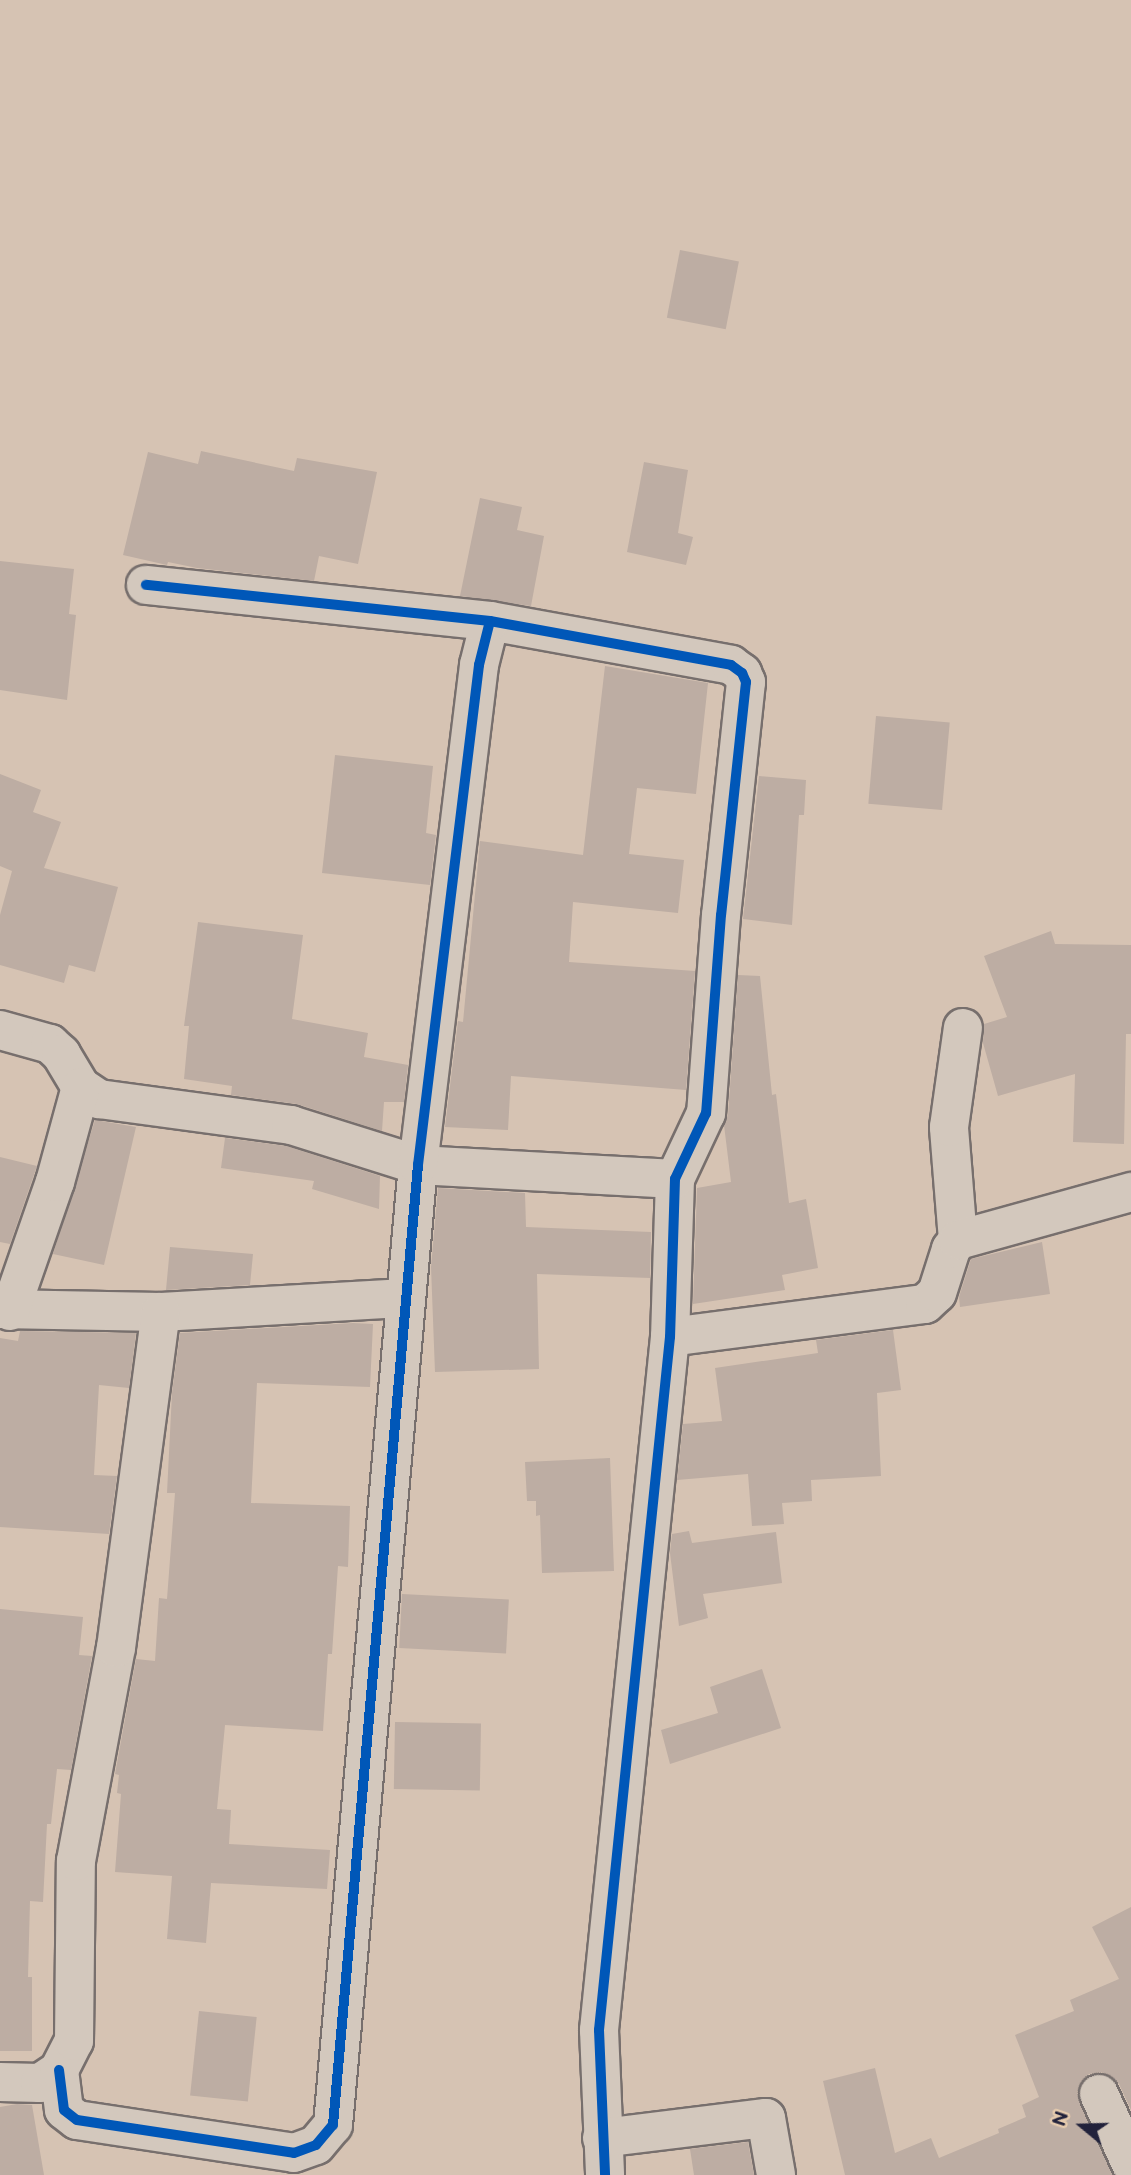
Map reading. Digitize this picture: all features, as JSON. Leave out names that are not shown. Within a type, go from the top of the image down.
[{"type":"street","points":[[146,585],[490,621],[731,665],[742,673],[746,682],[721,915],[706,1113],[674,1179],[670,1336],[598,2029],[604,2157],[766,2118],[775,2175]]},
{"type":"street","points":[[59,2070],[64,2110],[77,2120],[294,2153],[316,2145],[333,2125],[418,1165],[479,665],[490,621]]},
{"type":"street","points":[[958,1241],[949,1127],[963,1028]]},
{"type":"street","points":[[0,1030],[50,1044],[61,1054],[81,1087],[99,1099],[292,1125],[418,1165],[674,1179]]},
{"type":"street","points":[[81,1087],[55,1182],[5,1310],[161,1312],[406,1298]]},
{"type":"street","points":[[670,1336],[925,1304],[937,1293],[951,1249],[958,1241],[1131,1192]]},
{"type":"street","points":[[0,2082],[40,2083],[59,2070],[74,2041],[76,1861],[116,1648],[161,1312]]},
{"type":"street","points":[[1099,2094],[1131,2165]]},
{"type":"building","points":[[680,250],[739,261],[726,329],[667,318]]},
{"type":"building","points":[[201,451],[294,471],[297,458],[377,472],[358,564],[319,556],[314,581],[197,568],[168,562],[167,565],[123,555],[148,452],[198,464]]},
{"type":"building","points":[[644,462],[688,470],[678,533],[693,537],[686,565],[627,552]]},
{"type":"building","points":[[480,498],[522,507],[517,530],[544,536],[531,606],[460,596]]},
{"type":"building","points":[[0,561],[74,569],[69,614],[76,615],[67,700],[0,690]]},
{"type":"building","points":[[605,666],[708,683],[696,794],[637,788],[629,854],[684,860],[678,913],[573,902],[569,962],[695,971],[686,1090],[511,1076],[508,1130],[445,1127],[458,1021],[463,1022],[480,841],[583,855]]},
{"type":"building","points":[[876,716],[950,722],[942,810],[868,804]]},
{"type":"building","points":[[335,755],[433,766],[426,833],[436,835],[430,885],[322,873]]},
{"type":"building","points":[[0,774],[41,790],[33,812],[61,822],[44,868],[118,887],[95,972],[69,965],[64,983],[0,965],[0,915],[12,871],[0,866]]},
{"type":"building","points":[[759,776],[806,780],[804,815],[799,815],[792,925],[743,919]]},
{"type":"building","points":[[198,922],[303,935],[292,1019],[368,1033],[364,1057],[408,1065],[404,1102],[384,1102],[382,1131],[297,1104],[231,1095],[232,1086],[184,1079],[189,1026],[184,1026]]},
{"type":"building","points":[[1051,931],[1055,944],[1131,945],[1131,1034],[1126,1034],[1124,1144],[1073,1142],[1075,1074],[998,1096],[983,1043],[984,1024],[1007,1017],[984,956]]},
{"type":"building","points":[[738,975],[760,976],[772,1095],[776,1094],[789,1203],[806,1199],[818,1268],[782,1275],[785,1290],[693,1304],[697,1188],[731,1182],[724,1125],[728,1115]]},
{"type":"building","points":[[95,1120],[136,1127],[104,1265],[53,1254]]},
{"type":"building","points":[[225,1138],[286,1146],[380,1176],[379,1209],[312,1189],[314,1181],[221,1168]]},
{"type":"building","points":[[0,1157],[37,1166],[10,1244],[0,1242]]},
{"type":"building","points":[[438,1188],[525,1193],[526,1227],[651,1232],[650,1278],[537,1274],[539,1369],[435,1372],[431,1267]]},
{"type":"building","points":[[1042,1242],[1050,1294],[960,1307],[959,1297],[971,1259]]},
{"type":"building","points":[[170,1247],[253,1254],[250,1285],[166,1290]]},
{"type":"building","points":[[373,1324],[370,1387],[257,1383],[251,1503],[350,1506],[348,1567],[338,1566],[323,1731],[225,1725],[217,1809],[231,1810],[229,1844],[330,1850],[327,1889],[211,1883],[206,1943],[167,1939],[172,1876],[115,1872],[121,1794],[117,1793],[119,1775],[115,1774],[136,1659],[155,1661],[159,1598],[167,1599],[175,1493],[167,1493],[172,1393],[180,1333]]},
{"type":"building","points":[[893,1330],[901,1390],[877,1393],[881,1476],[811,1480],[812,1501],[782,1503],[784,1524],[752,1526],[748,1474],[677,1480],[683,1424],[722,1421],[715,1368],[818,1353],[816,1340]]},
{"type":"building","points":[[20,1331],[136,1333],[129,1388],[99,1385],[94,1475],[117,1476],[109,1534],[0,1527],[0,1338],[18,1341]]},
{"type":"building","points":[[610,1458],[614,1571],[542,1573],[540,1515],[536,1516],[536,1501],[527,1501],[525,1462]]},
{"type":"building","points":[[689,1531],[692,1543],[776,1532],[782,1583],[703,1594],[708,1618],[679,1626],[670,1553],[672,1534]]},
{"type":"building","points":[[402,1594],[509,1600],[506,1654],[399,1648]]},
{"type":"building","points":[[0,1609],[83,1617],[79,1655],[92,1656],[71,1770],[57,1769],[51,1824],[47,1824],[43,1902],[30,1901],[28,1977],[32,1977],[32,2051],[0,2051]]},
{"type":"building","points":[[762,1669],[781,1728],[670,1764],[661,1730],[718,1713],[710,1687]]},
{"type":"building","points":[[395,1722],[481,1724],[480,1790],[394,1789]]},
{"type":"building","points":[[1131,1907],[1131,2110],[1119,2084],[1102,2072],[1089,2074],[1081,2082],[1077,2093],[1113,2175],[845,2175],[823,2081],[875,2068],[895,2153],[931,2138],[939,2158],[999,2133],[998,2129],[1026,2117],[1022,2105],[1039,2097],[1015,2035],[1074,2011],[1070,2000],[1119,1979],[1092,1927]]},
{"type":"building","points":[[199,2011],[257,2017],[248,2102],[190,2096]]},
{"type":"building","points":[[32,2105],[44,2175],[0,2175],[0,2107]]},
{"type":"building","points":[[748,2142],[754,2175],[694,2175],[690,2149]]},
{"type":"cycle path","points":[[59,2070],[64,2110],[77,2120],[294,2153],[316,2145],[333,2125],[418,1165],[479,665],[490,621],[146,585]]},
{"type":"cycle path","points":[[490,621],[731,665],[742,673],[746,682],[721,915],[706,1113],[675,1179],[670,1337],[599,2030],[605,2175]]}]
